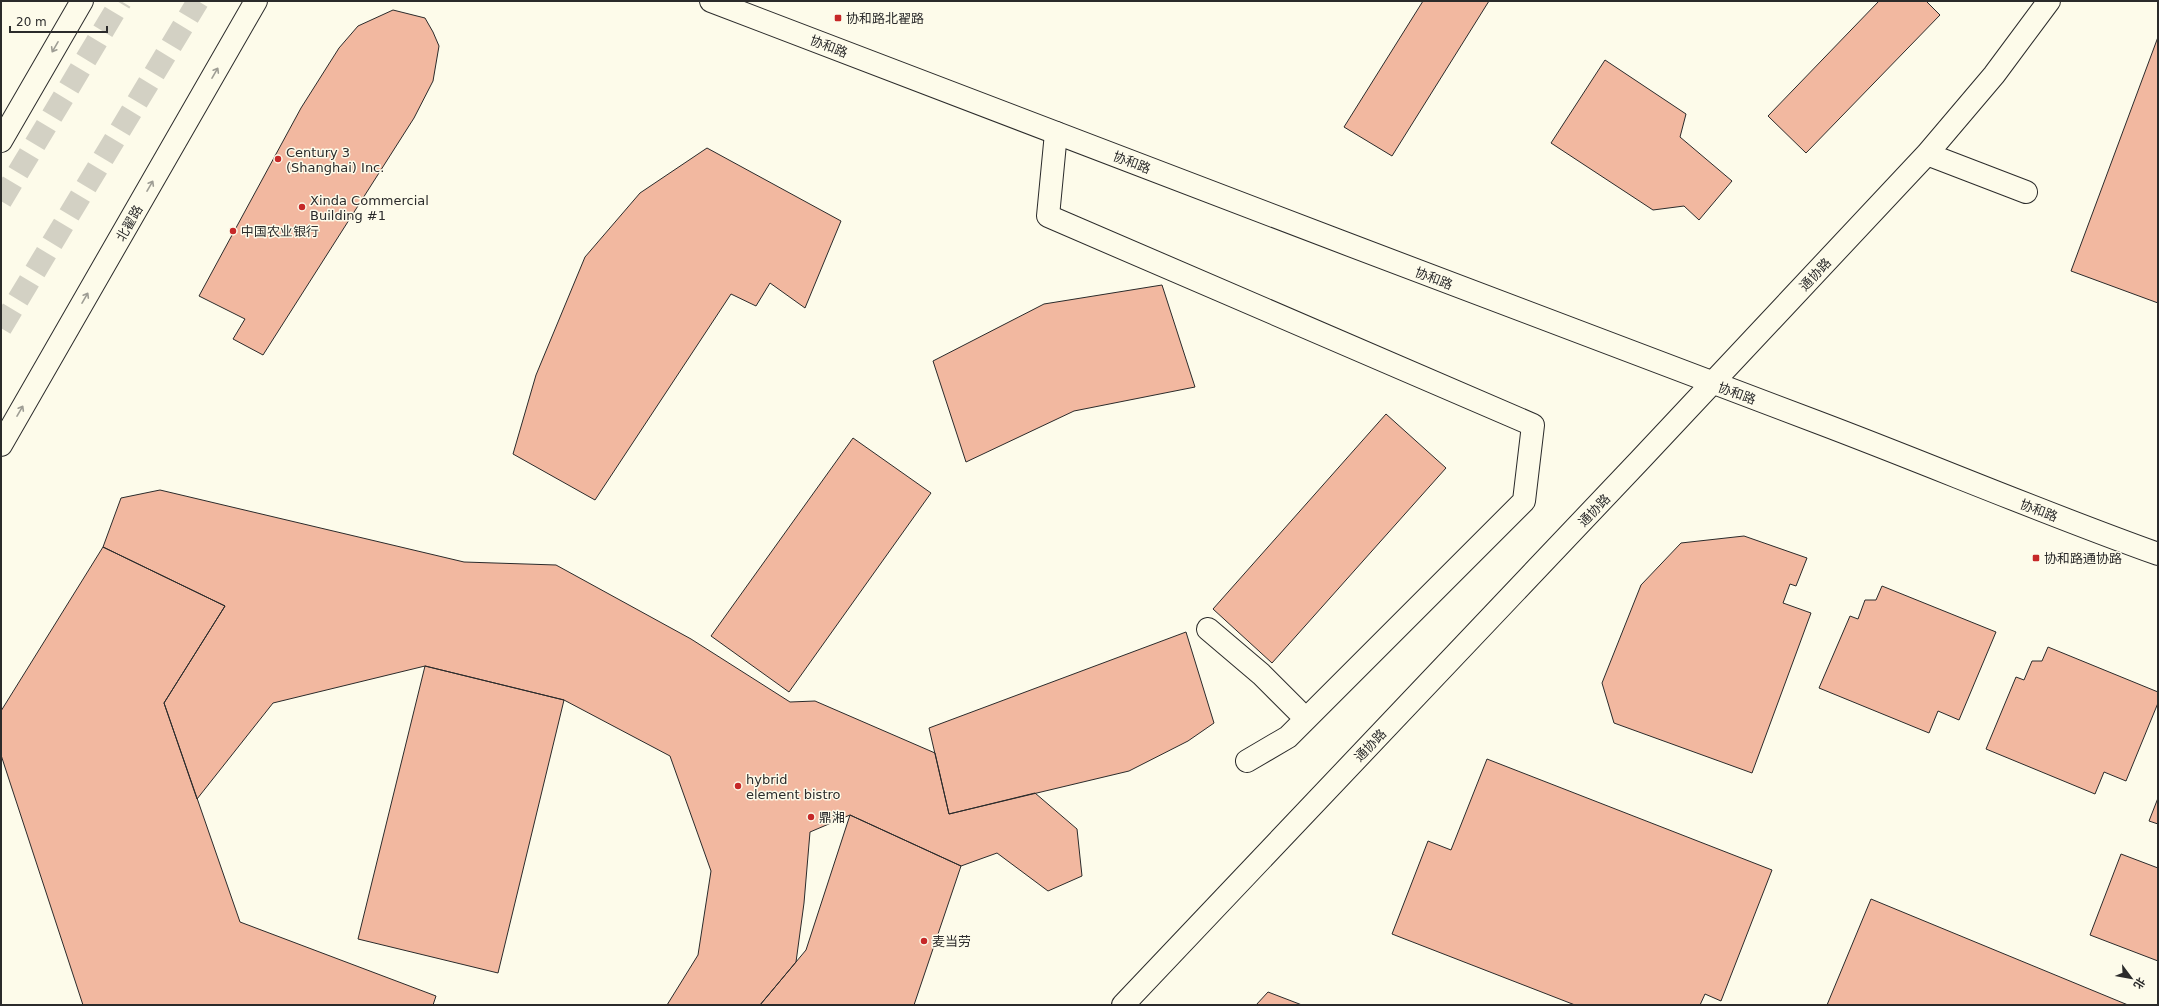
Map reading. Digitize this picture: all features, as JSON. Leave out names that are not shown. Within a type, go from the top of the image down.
[{"type":"main road","points":[[1,141],[82,1]]},
{"type":"main road","name":"北翟路","points":[[1,445],[256,1]]},
{"type":"main road","name":"协和路","points":[[711,1],[1820,424],[2058,518],[2158,554]]},
{"type":"main road","name":"通协路","points":[[1123,1005],[1713,384],[1927,154],[1994,75],[2049,1]]},
{"type":"main road","points":[[1056,133],[1048,216],[1533,425],[1524,501],[1288,737],[1247,761]]},
{"type":"main road","points":[[1927,154],[2026,192]]},
{"type":"main road","points":[[1208,629],[1261,674],[1306,719]]},
{"type":"building","points":[[1423,1],[1489,1],[1392,156],[1344,127]]},
{"type":"building","points":[[1879,1],[1926,1],[1940,15],[1806,153],[1768,116]]},
{"type":"building","name":"Xinda Commercial Building #1","points":[[393,10],[425,18],[433,32],[439,46],[433,81],[414,118],[263,355],[233,339],[245,319],[199,296],[301,108],[339,48],[358,26]]},
{"type":"building","points":[[2158,37],[2158,303],[2071,271]]},
{"type":"building","points":[[1605,60],[1686,114],[1680,137],[1732,181],[1699,220],[1684,206],[1653,210],[1551,143]]},
{"type":"building","points":[[707,148],[841,221],[805,308],[770,283],[756,306],[731,294],[595,500],[513,454],[536,375],[585,257],[640,193]]},
{"type":"building","points":[[1162,285],[1195,387],[1074,411],[966,462],[933,361],[1044,304]]},
{"type":"building","points":[[1386,414],[1446,468],[1272,663],[1213,609]]},
{"type":"building","points":[[853,438],[931,493],[789,692],[711,636]]},
{"type":"building","points":[[160,490],[464,562],[556,565],[691,639],[790,702],[815,701],[935,753],[949,814],[1035,793],[1077,829],[1082,876],[1048,891],[997,853],[961,866],[850,815],[810,832],[804,903],[796,962],[760,1005],[667,1005],[698,955],[711,871],[670,756],[564,700],[425,666],[273,703],[197,799],[164,703],[225,606],[103,547],[121,498]]},
{"type":"building","points":[[1744,536],[1807,558],[1796,586],[1790,584],[1783,603],[1811,613],[1752,773],[1614,723],[1602,683],[1641,585],[1681,543]]},
{"type":"building","points":[[103,547],[225,606],[164,703],[240,922],[436,996],[433,1005],[83,1005],[1,755],[1,711]]},
{"type":"building","points":[[1882,586],[1996,632],[1959,720],[1938,711],[1929,733],[1819,688],[1850,616],[1858,619],[1865,600],[1876,600]]},
{"type":"building","points":[[1186,632],[1214,723],[1188,741],[1129,771],[949,814],[929,728]]},
{"type":"building","points":[[2048,647],[2158,692],[2158,703],[2126,781],[2104,772],[2095,794],[1986,749],[2016,677],[2024,680],[2032,661],[2042,661]]},
{"type":"building","points":[[425,666],[564,700],[498,973],[358,939]]},
{"type":"building","points":[[1487,759],[1772,870],[1721,1001],[1705,994],[1700,1005],[1575,1005],[1392,934],[1428,841],[1451,850]]},
{"type":"building","points":[[2158,798],[2158,824],[2149,821]]},
{"type":"building","points":[[850,815],[961,866],[914,1005],[760,1005],[806,950]]},
{"type":"building","points":[[2121,854],[2158,868],[2158,961],[2090,935]]},
{"type":"building","points":[[1871,899],[2128,1005],[1827,1005]]},
{"type":"building","points":[[1268,992],[1302,1005],[1256,1005]]},
{"type":"tunnel","points":[[1,201],[121,1]]},
{"type":"tunnel","points":[[1,328],[198,1]]},
{"type":"place","name":"协和路北翟路","points":[[838,18]]},
{"type":"place","name":"Century 3 (Shanghai) Inc.","points":[[278,159]]},
{"type":"place","name":"Xinda Commercial Building #1","points":[[302,207]]},
{"type":"place","name":"中国农业银行","points":[[233,231]]},
{"type":"place","name":"协和路通协路","points":[[2036,558]]},
{"type":"place","name":"hybrid element bistro","points":[[738,786]]},
{"type":"place","name":"鼎湘","points":[[811,817]]},
{"type":"place","name":"麦当劳","points":[[924,941]]}]
